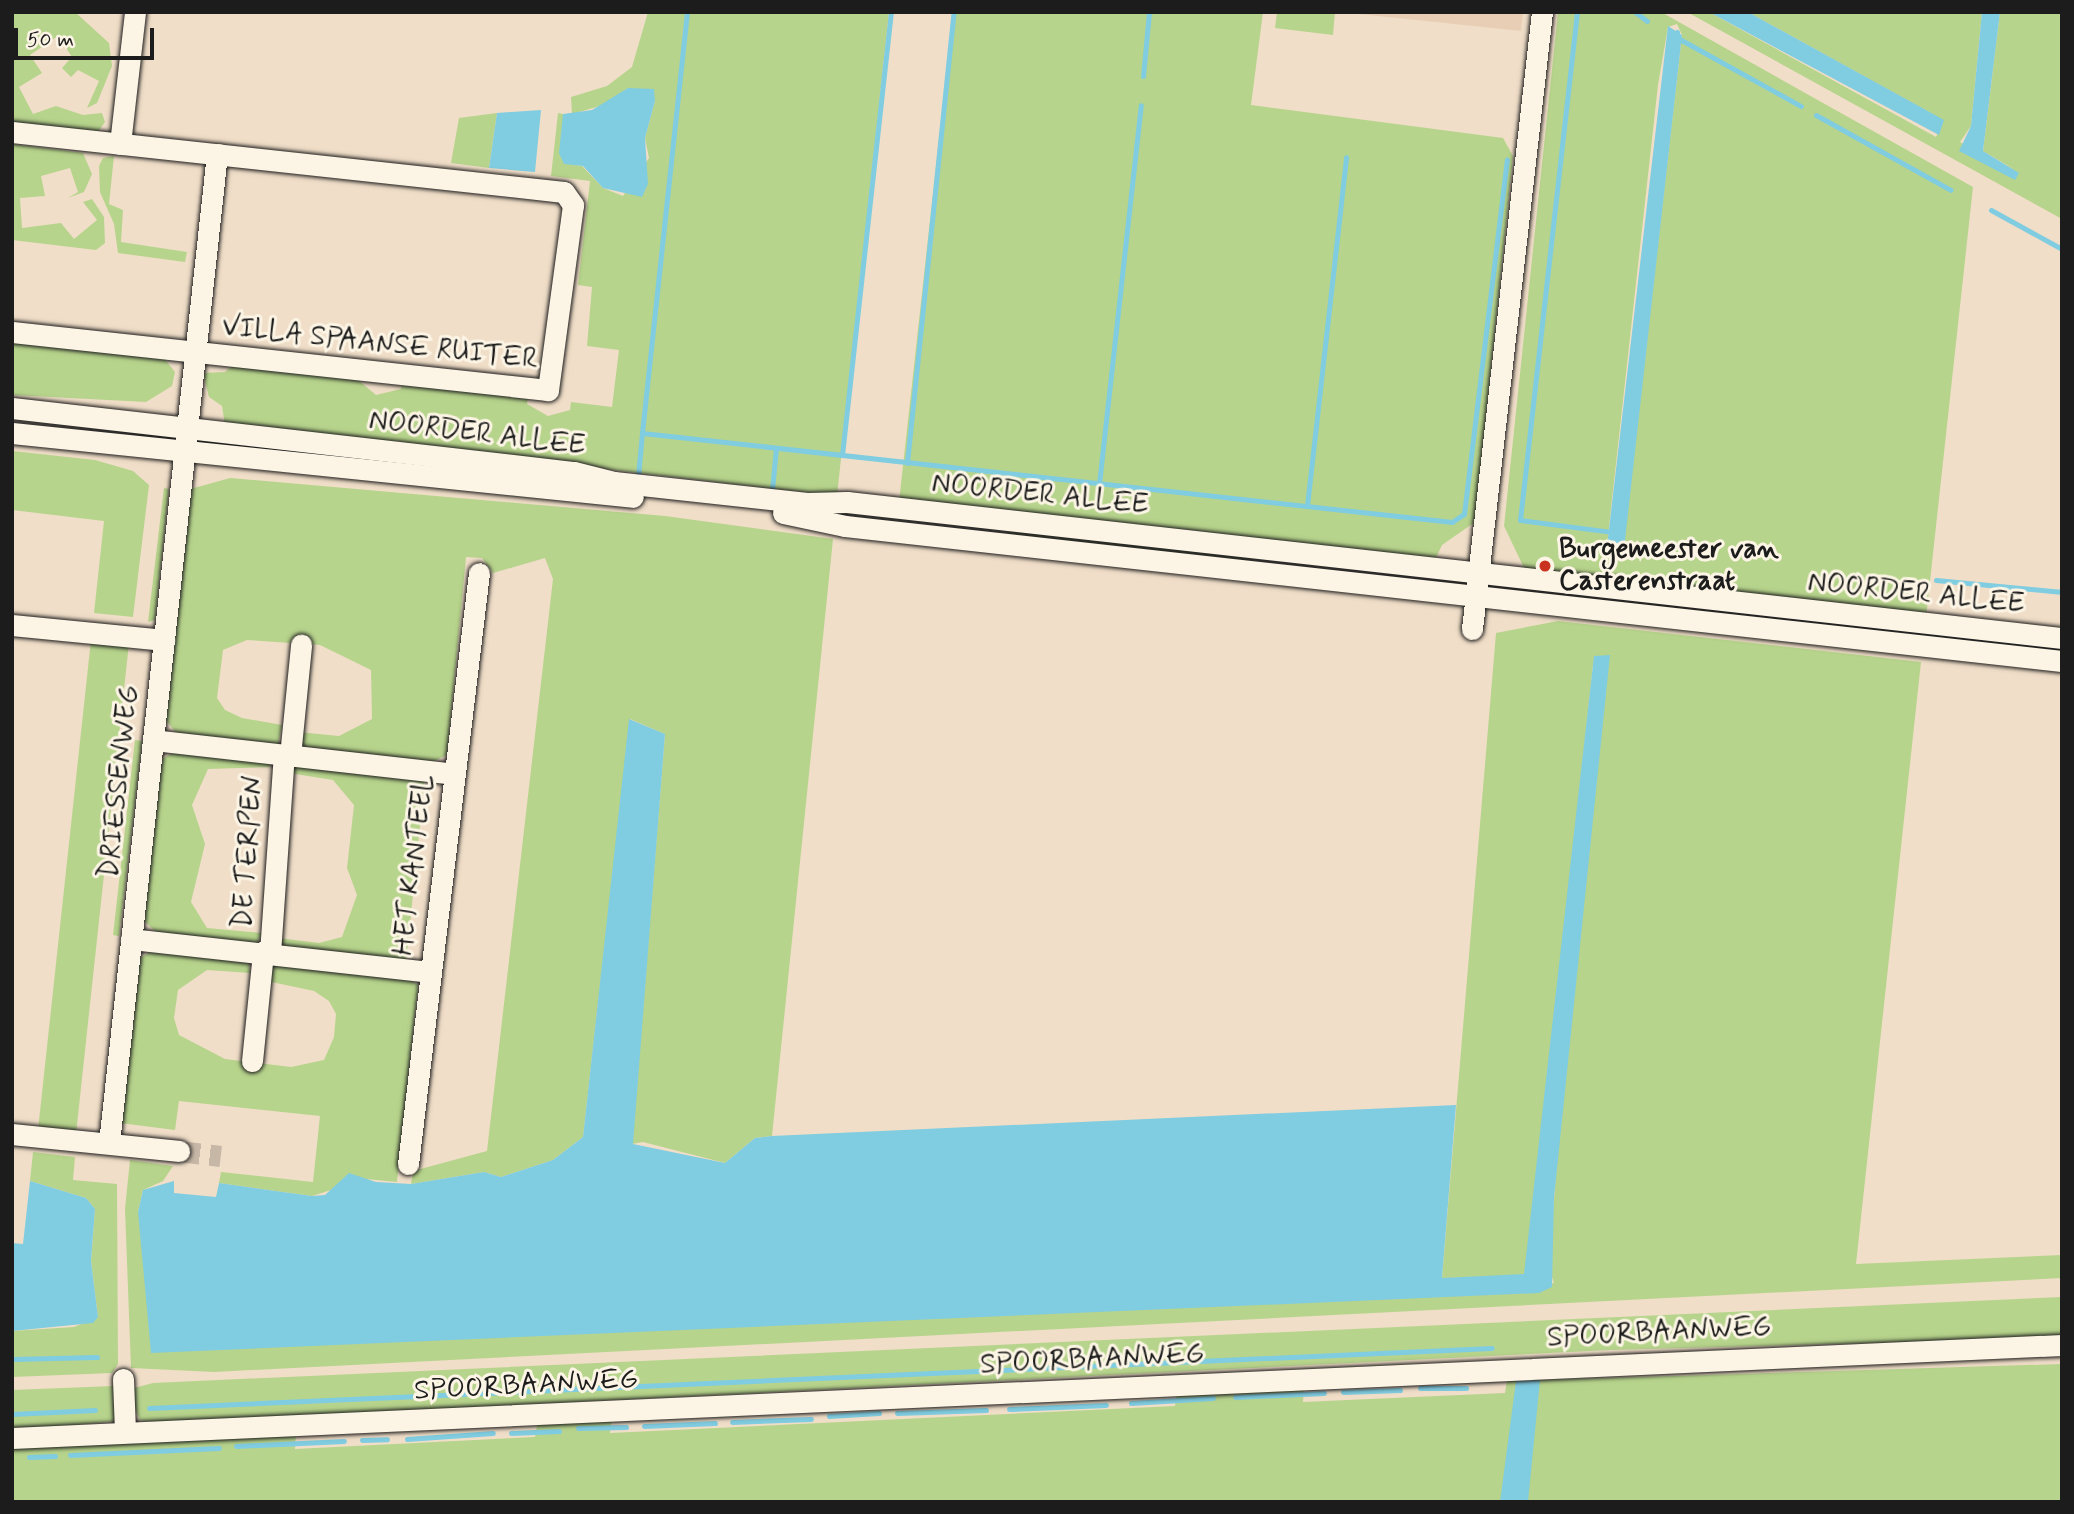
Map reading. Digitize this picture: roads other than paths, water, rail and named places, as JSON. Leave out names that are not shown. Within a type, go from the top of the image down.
[{"type":"street","points":[[120,144],[135,12]]},
{"type":"street","points":[[1472,629],[1542,12]]},
{"type":"street","points":[[12,132],[217,154]]},
{"type":"street","name":"VILLA SPAANSE RUITER","points":[[12,332],[548,390],[564,295],[569,198],[564,192],[217,154]]},
{"type":"street","name":"DRIESSENWEG","points":[[109,1143],[217,154]]},
{"type":"street","name":"NOORDER ALLEE","points":[[12,408],[574,472],[614,482],[861,503],[2062,638]]},
{"type":"street","name":"NOORDER ALLEE","points":[[12,433],[184,453],[801,515],[845,526],[2062,661]]},
{"type":"street","name":"HET KANTEEL","points":[[408,1164],[479,573]]},
{"type":"street","points":[[12,625],[164,640]]},
{"type":"street","points":[[1997,654],[1999,631]]},
{"type":"street","name":"DE TERPEN","points":[[252,1061],[301,645]]},
{"type":"street","name":"DE TERPEN","points":[[153,740],[454,774]]},
{"type":"street","name":"DE TERPEN","points":[[131,939],[430,972]]},
{"type":"street","points":[[12,1134],[178,1151]]},
{"type":"street","name":"SPOORBAANWEG","points":[[12,1438],[2062,1345]]},
{"type":"street","points":[[123,1379],[125,1433]]},
{"type":"water","points":[[1709,12],[1748,12],[1944,120],[1939,135]]},
{"type":"water","points":[[1982,12],[2000,12],[1983,151],[2019,173],[2015,180],[1959,151],[1971,126]]},
{"type":"water","points":[[1668,26],[1682,35],[1624,549],[1616,549],[1607,546]]},
{"type":"water","points":[[628,88],[654,89],[655,101],[645,138],[648,184],[642,197],[603,188],[583,166],[564,164],[559,153],[563,114],[592,110]]},
{"type":"water","points":[[541,110],[535,172],[489,168],[497,113]]},
{"type":"water","points":[[1610,655],[1554,1198],[1552,1287],[1539,1293],[151,1353],[138,1212],[143,1190],[174,1181],[174,1193],[216,1197],[219,1183],[312,1196],[325,1195],[349,1173],[376,1182],[411,1184],[484,1172],[501,1177],[553,1160],[583,1137],[629,719],[665,734],[633,1144],[725,1163],[755,1138],[772,1136],[1456,1105],[1442,1278],[1524,1274],[1594,656]]},
{"type":"water","points":[[30,1181],[86,1198],[95,1209],[91,1261],[98,1317],[93,1323],[12,1331],[12,1243],[23,1244]]},
{"type":"water","points":[[1540,1380],[1528,1502],[1500,1502],[1516,1381]]},
{"type":"waterway","points":[[687,12],[642,433],[1452,522],[1464,514],[1507,160]]},
{"type":"waterway","points":[[842,455],[891,12]]},
{"type":"waterway","points":[[907,463],[954,12]]},
{"type":"waterway","points":[[1143,76],[1149,12]]},
{"type":"waterway","points":[[1577,12],[1520,520],[1613,532]]},
{"type":"waterway","points":[[1635,12],[1647,21]]},
{"type":"waterway","points":[[1677,32],[1674,36],[1801,106]]},
{"type":"waterway","points":[[1099,484],[1141,105]]},
{"type":"waterway","points":[[1816,115],[1951,190]]},
{"type":"waterway","points":[[1307,506],[1346,157]]},
{"type":"waterway","points":[[1991,210],[2062,249]]},
{"type":"waterway","points":[[638,476],[642,433]]},
{"type":"waterway","points":[[772,490],[776,448]]},
{"type":"waterway","points":[[1936,580],[2062,592]]},
{"type":"waterway","points":[[149,1408],[1492,1348]]},
{"type":"waterway","points":[[12,1359],[97,1357]]},
{"type":"waterway","points":[[1420,1388],[1466,1388]]},
{"type":"waterway","points":[[1343,1392],[1400,1390]]},
{"type":"waterway","points":[[1235,1397],[1324,1393]]},
{"type":"waterway","points":[[1131,1403],[1213,1398]]},
{"type":"waterway","points":[[1009,1409],[1106,1405]]},
{"type":"waterway","points":[[12,1414],[95,1410]]},
{"type":"waterway","points":[[897,1413],[986,1410]]},
{"type":"waterway","points":[[829,1416],[879,1413]]},
{"type":"waterway","points":[[732,1422],[811,1419]]},
{"type":"waterway","points":[[644,1426],[715,1423]]},
{"type":"waterway","points":[[578,1428],[626,1427]]},
{"type":"waterway","points":[[511,1433],[559,1431]]},
{"type":"waterway","points":[[407,1439],[493,1433]]},
{"type":"waterway","points":[[362,1440],[387,1439]]},
{"type":"waterway","points":[[236,1446],[344,1441]]},
{"type":"waterway","points":[[70,1455],[219,1448]]},
{"type":"waterway","points":[[29,1457],[55,1456]]},
{"type":"tunnel","points":[[179,1151],[221,1156]]},
{"type":"place","name":"Burgemeester van Casterenstraat","points":[[1545,566]]}]
